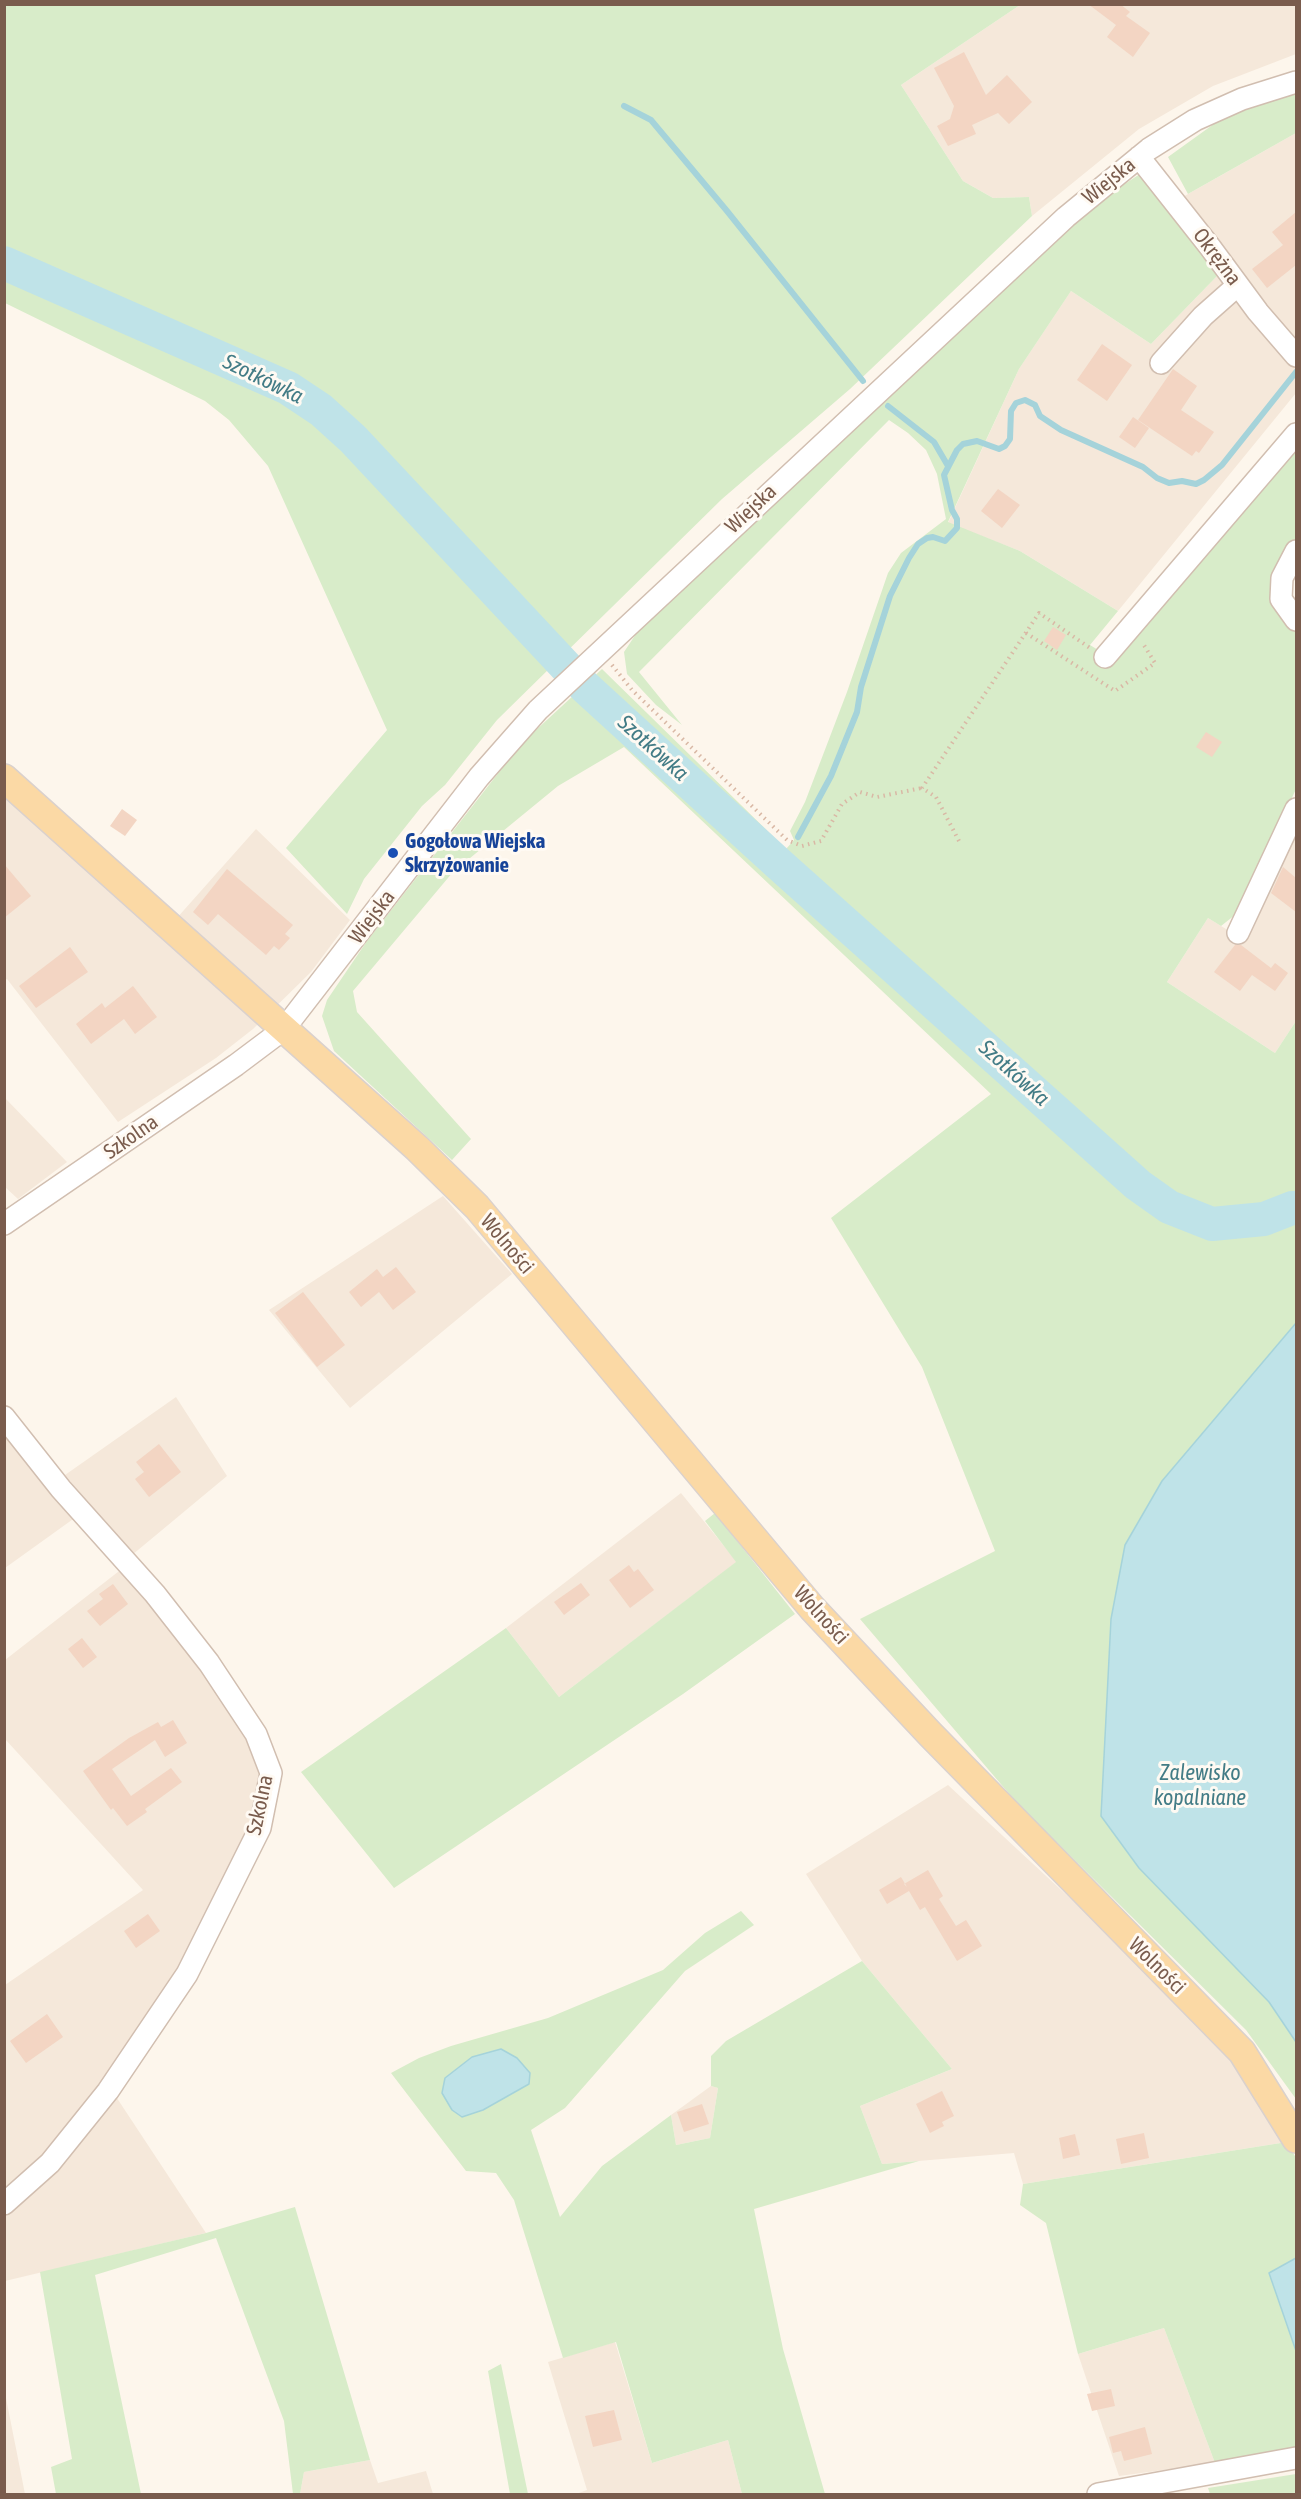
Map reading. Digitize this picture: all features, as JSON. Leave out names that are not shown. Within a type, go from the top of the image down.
[{"type":"main road","name":"Wolności","points":[[4,778],[417,1148],[477,1207],[812,1608],[938,1743],[1242,2052],[1296,2139]]},
{"type":"street","name":"Wiejska","points":[[256,1050],[284,1029],[479,777],[518,731],[596,654],[1050,231],[1139,157],[1211,112],[1258,93],[1296,82]]},
{"type":"street","name":"Okrężna","points":[[1139,157],[1258,312],[1296,356]]},
{"type":"street","points":[[1161,363],[1203,316],[1238,285]]},
{"type":"street","points":[[1104,657],[1296,434]]},
{"type":"street","points":[[1296,551],[1282,578],[1281,599],[1296,620]]},
{"type":"street","points":[[1238,933],[1296,808]]},
{"type":"street","name":"Szkolna","points":[[4,1224],[256,1050]]},
{"type":"street","name":"Szkolna","points":[[4,1417],[61,1490],[155,1594],[209,1663],[256,1734],[272,1773],[260,1828],[187,1974],[108,2091],[50,2163],[4,2204]]},
{"type":"street","points":[[1098,2494],[1296,2458]]},
{"type":"path","points":[[922,788],[1039,613],[1104,657]]},
{"type":"path","points":[[1026,633],[1115,691],[1155,663],[1142,641],[1135,651]]},
{"type":"path","points":[[596,654],[787,840],[802,846],[821,841],[842,804],[860,792],[877,796],[922,788],[936,797],[959,841]]},
{"type":"shaded area","points":[[1020,5],[1296,5],[1296,54],[1213,86],[1139,129],[1032,216],[1029,197],[993,198],[963,181],[901,85]]},
{"type":"shaded area","points":[[1296,133],[1296,343],[1181,198]]},
{"type":"shaded area","points":[[1219,274],[1296,364],[1296,393],[1118,611],[1020,551],[948,523],[1019,369],[1071,291],[1151,344]]},
{"type":"shaded area","points":[[5,793],[160,937],[256,829],[350,920],[311,972],[253,1029],[216,1058],[118,1122],[7,979],[5,980]]},
{"type":"shaded area","points":[[1296,823],[1296,1021],[1275,1053],[1167,982],[1208,918],[1244,940]]},
{"type":"shaded area","points":[[5,1098],[67,1162],[18,1199],[5,1187]]},
{"type":"shaded area","points":[[443,1196],[512,1274],[350,1408],[269,1310]]},
{"type":"shaded area","points":[[176,1397],[227,1476],[132,1555],[65,1475]]},
{"type":"shaded area","points":[[4,1425],[76,1517],[5,1568],[4,1568]]},
{"type":"shaded area","points":[[681,1493],[737,1562],[559,1697],[506,1628]]},
{"type":"shaded area","points":[[123,1568],[205,1670],[250,1740],[264,1772],[254,1821],[181,1963],[105,2080],[206,2233],[5,2281],[5,1985],[143,1890],[5,1739],[5,1660]]},
{"type":"shaded area","points":[[948,1785],[1128,1952],[1243,2071],[1287,2142],[1023,2184],[1014,2153],[882,2164],[860,2106],[952,2069],[862,1961],[806,1874]]},
{"type":"shaded area","points":[[711,2086],[718,2088],[710,2138],[676,2145],[671,2115]]},
{"type":"shaded area","points":[[1164,2328],[1215,2463],[1119,2476],[1078,2354]]},
{"type":"shaded area","points":[[615,2342],[652,2463],[728,2440],[742,2494],[576,2494],[587,2490],[548,2362]]},
{"type":"shaded area","points":[[5,2393],[25,2494],[5,2494]]},
{"type":"shaded area","points":[[370,2460],[378,2483],[426,2471],[433,2494],[300,2494],[304,2472]]},
{"type":"green space","points":[[4,5],[1020,5],[901,85],[963,181],[993,198],[1029,197],[1032,216],[850,389],[722,499],[497,720],[445,785],[422,806],[364,879],[347,914],[286,848],[387,730],[268,466],[229,420],[205,401],[5,303]]},
{"type":"green space","points":[[1296,94],[1296,133],[1188,194],[1168,157],[1225,116]]},
{"type":"green space","points":[[1143,172],[1219,274],[1151,344],[1071,291],[1019,369],[948,522],[1020,551],[1118,611],[1090,645],[1116,661],[1296,447],[1296,544],[1271,583],[1276,610],[1296,624],[1296,789],[1240,911],[1221,926],[1208,918],[1167,982],[1275,1053],[1296,1021],[1296,1323],[1162,1481],[1125,1545],[1111,1619],[1101,1816],[1139,1868],[1269,2002],[1296,2042],[1296,2099],[1246,2030],[1017,1803],[860,1619],[995,1551],[922,1367],[831,1218],[991,1094],[624,747],[558,786],[453,872],[353,991],[357,1012],[471,1139],[452,1160],[334,1051],[322,1016],[327,1000],[367,941],[521,744],[602,669],[786,849],[794,840],[790,831],[805,802],[847,692],[888,573],[901,553],[946,519],[937,474],[926,450],[908,433],[889,420],[639,672],[682,725],[656,705],[627,674],[624,652],[640,628],[817,465],[1012,277],[1111,193]]},
{"type":"green space","points":[[715,1513],[795,1614],[683,1694],[394,1888],[301,1772],[506,1628],[559,1697],[736,1562],[705,1521]]},
{"type":"green space","points":[[741,1911],[754,1925],[685,1971],[565,2108],[531,2130],[560,2217],[602,2166],[671,2115],[676,2145],[710,2138],[718,2088],[711,2086],[711,2056],[726,2041],[862,1961],[952,2069],[860,2106],[882,2164],[919,2161],[754,2209],[783,2349],[825,2494],[742,2494],[728,2440],[652,2463],[616,2342],[563,2358],[514,2200],[496,2173],[466,2171],[391,2073],[419,2058],[451,2046],[548,2018],[663,1970],[705,1933]]},
{"type":"green space","points":[[1287,2142],[1296,2158],[1296,2450],[1215,2463],[1164,2328],[1078,2354],[1046,2223],[1020,2205],[1023,2184]]},
{"type":"green space","points":[[295,2207],[370,2460],[304,2472],[300,2494],[293,2494],[284,2421],[216,2238],[95,2275],[141,2494],[56,2494],[51,2467],[72,2459],[40,2272],[206,2233]]},
{"type":"green space","points":[[501,2364],[528,2494],[510,2494],[488,2371]]},
{"type":"green space","points":[[1296,2474],[1296,2494],[1210,2494],[1208,2488]]},
{"type":"water","name":"Zalewisko kopalniane","points":[[1296,1323],[1296,2042],[1269,2002],[1139,1868],[1101,1816],[1111,1619],[1125,1545],[1162,1481]]},
{"type":"water","points":[[501,2049],[517,2058],[530,2073],[529,2084],[483,2110],[462,2117],[452,2110],[442,2093],[445,2078],[472,2057]]},
{"type":"water","points":[[1296,2258],[1296,2351],[1269,2273]]},
{"type":"building","points":[[1088,4],[1120,4],[1130,12],[1126,16],[1150,33],[1133,57],[1107,37],[1116,25]]},
{"type":"building","points":[[964,52],[986,95],[1007,75],[1032,102],[1009,124],[998,113],[972,125],[976,134],[948,146],[937,126],[950,119],[954,106],[934,68]]},
{"type":"building","points":[[1296,212],[1296,265],[1267,288],[1252,269],[1283,245],[1272,232]]},
{"type":"building","points":[[1102,344],[1132,365],[1107,401],[1077,380]]},
{"type":"building","points":[[1173,369],[1197,386],[1181,410],[1214,432],[1199,453],[1196,451],[1192,456],[1138,420]]},
{"type":"building","points":[[1133,417],[1149,428],[1135,448],[1119,437]]},
{"type":"building","points":[[998,489],[1020,505],[1002,528],[981,511]]},
{"type":"building","points":[[1053,627],[1066,635],[1057,650],[1044,641]]},
{"type":"building","points":[[1206,732],[1222,742],[1212,757],[1196,747]]},
{"type":"building","points":[[122,809],[137,820],[125,836],[110,826]]},
{"type":"building","points":[[4,864],[31,896],[4,918]]},
{"type":"building","points":[[1283,867],[1296,878],[1296,912],[1271,893]]},
{"type":"building","points":[[227,869],[293,925],[285,934],[290,938],[279,950],[274,946],[266,955],[218,914],[208,925],[193,912]]},
{"type":"building","points":[[1235,945],[1241,945],[1271,968],[1275,963],[1288,973],[1275,991],[1252,975],[1240,991],[1214,972]]},
{"type":"building","points":[[70,947],[88,972],[36,1008],[19,986]]},
{"type":"building","points":[[133,986],[157,1017],[135,1034],[124,1019],[91,1044],[76,1024],[102,1003],[105,1008]]},
{"type":"building","points":[[396,1267],[416,1292],[393,1310],[379,1292],[361,1307],[349,1292],[377,1269],[383,1277]]},
{"type":"building","points":[[303,1292],[345,1345],[317,1367],[275,1313]]},
{"type":"building","points":[[159,1444],[181,1472],[149,1497],[135,1479],[144,1472],[136,1462]]},
{"type":"building","points":[[629,1565],[634,1572],[638,1569],[654,1590],[630,1608],[609,1580]]},
{"type":"building","points":[[581,1583],[590,1595],[564,1615],[554,1602]]},
{"type":"building","points":[[113,1584],[128,1604],[100,1626],[87,1611],[103,1599],[99,1594]]},
{"type":"building","points":[[82,1638],[97,1657],[83,1668],[68,1649]]},
{"type":"building","points":[[173,1720],[187,1743],[165,1757],[155,1740],[112,1769],[131,1796],[171,1768],[182,1782],[145,1809],[147,1812],[127,1826],[113,1808],[111,1810],[83,1771],[129,1738],[158,1722],[161,1727]]},
{"type":"building","points":[[928,1870],[943,1896],[939,1899],[956,1926],[966,1920],[982,1946],[957,1961],[925,1907],[920,1910],[909,1891],[887,1904],[879,1890],[901,1877],[905,1883]]},
{"type":"building","points":[[148,1914],[160,1931],[136,1948],[124,1931]]},
{"type":"building","points":[[47,2014],[63,2037],[26,2063],[10,2041]]},
{"type":"building","points":[[942,2091],[954,2116],[942,2122],[944,2126],[930,2133],[916,2104]]},
{"type":"building","points":[[702,2104],[709,2124],[684,2132],[677,2112]]},
{"type":"building","points":[[1144,2133],[1149,2158],[1121,2164],[1116,2139]]},
{"type":"building","points":[[1075,2134],[1080,2155],[1063,2159],[1059,2138]]},
{"type":"building","points":[[1111,2389],[1115,2406],[1092,2411],[1087,2394]]},
{"type":"building","points":[[614,2410],[622,2440],[593,2447],[585,2416]]},
{"type":"building","points":[[1145,2427],[1152,2454],[1124,2461],[1121,2451],[1113,2453],[1109,2437]]},
{"type":"waterway","points":[[624,106],[651,120],[863,381]]},
{"type":"waterway","name":"Szotkówka","points":[[4,263],[288,388],[321,410],[353,439],[585,687],[781,866],[1138,1185],[1169,1207],[1212,1224],[1264,1219],[1296,1208]]},
{"type":"waterway","points":[[798,837],[831,776],[857,712],[861,687],[890,596],[909,558],[918,544],[927,538],[933,537],[945,541],[957,528],[957,519],[952,510],[944,475],[957,450],[963,444],[977,441],[999,449],[1005,446],[1010,439],[1011,411],[1016,403],[1025,400],[1035,405],[1040,416],[1061,430],[1143,467],[1157,478],[1169,483],[1182,481],[1196,484],[1222,465],[1296,372]]},
{"type":"waterway","points":[[888,406],[934,442],[948,466]]},
{"type":"waterway","name":"Szotkówka","points":[[781,866],[783,862]]},
{"type":"place","name":"Gogołowa Wiejska Skrzyżowanie","points":[[393,853]]}]
